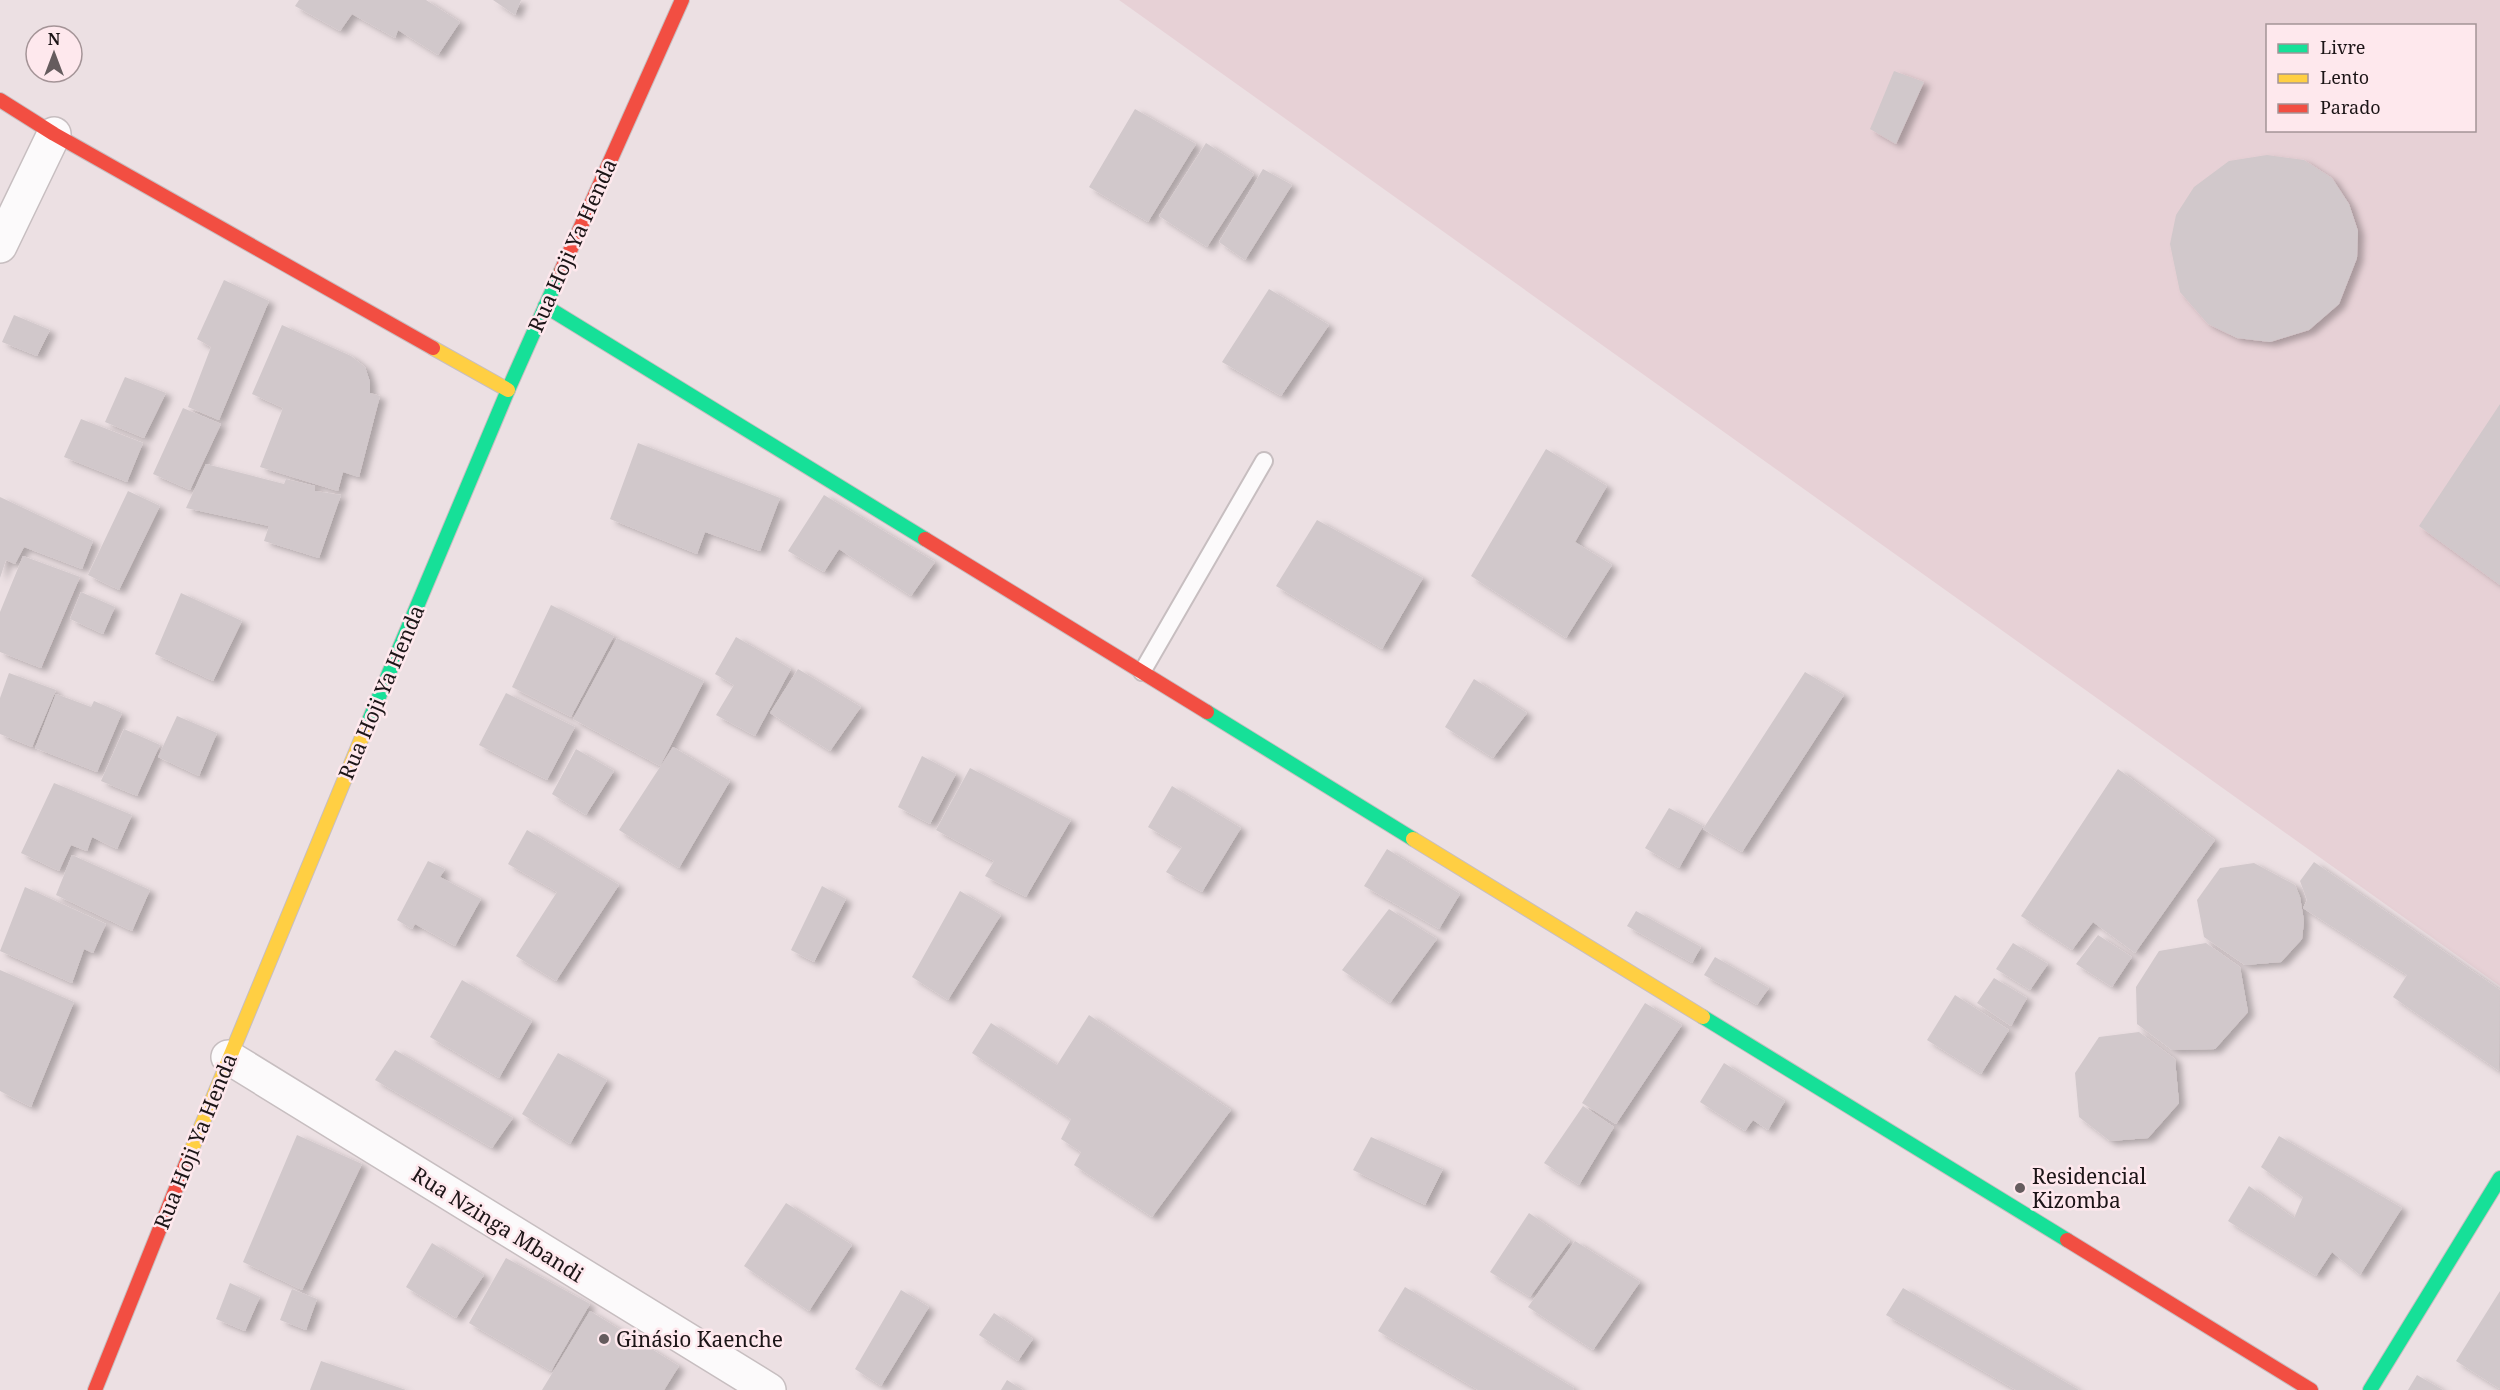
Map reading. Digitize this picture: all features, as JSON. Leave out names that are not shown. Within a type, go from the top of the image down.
[{"type":"street","name":"Rua Hoji Ya Henda","points":[[95,1390],[228,1057],[508,390],[682,0]]},
{"type":"street","points":[[0,100],[54,134],[508,390]]},
{"type":"street","points":[[0,246],[54,134]]},
{"type":"street","points":[[545,306],[2311,1390]]},
{"type":"street","name":"Rua Nzinga Mbandi","points":[[228,1057],[769,1390]]},
{"type":"street","points":[[2370,1390],[2500,1178]]},
{"type":"lane","points":[[1142,672],[1264,461]]},
{"type":"shaded area","points":[[1119,0],[2500,0],[2500,986]]},
{"type":"building","points":[[299,0],[426,0],[460,22],[438,55],[398,30],[395,38],[352,14],[340,31],[295,6]]},
{"type":"building","points":[[493,0],[521,0],[515,15]]},
{"type":"building","points":[[1894,71],[1924,82],[1896,144],[1870,129]]},
{"type":"building","points":[[1135,109],[1196,144],[1148,222],[1089,187]]},
{"type":"building","points":[[1206,143],[1254,174],[1207,247],[1159,216]]},
{"type":"building","points":[[2267,155],[2304,160],[2332,178],[2349,204],[2358,231],[2357,258],[2339,304],[2309,330],[2270,342],[2237,338],[2208,324],[2180,292],[2170,244],[2176,215],[2194,187],[2229,161]]},
{"type":"building","points":[[1263,169],[1292,185],[1245,260],[1219,242]]},
{"type":"building","points":[[224,280],[269,301],[219,420],[188,407],[211,347],[197,339]]},
{"type":"building","points":[[1269,289],[1329,325],[1281,396],[1222,362]]},
{"type":"building","points":[[14,315],[50,330],[37,356],[2,342]]},
{"type":"building","points":[[282,325],[351,356],[365,367],[370,382],[370,393],[380,396],[359,477],[343,472],[338,491],[260,467],[283,408],[252,394]]},
{"type":"building","points":[[125,377],[166,393],[144,438],[105,422]]},
{"type":"building","points":[[2500,404],[2500,585],[2419,526]]},
{"type":"building","points":[[183,408],[221,424],[190,490],[153,474]]},
{"type":"building","points":[[81,419],[143,443],[127,482],[64,457]]},
{"type":"building","points":[[638,443],[780,498],[760,551],[705,532],[697,554],[610,519]]},
{"type":"building","points":[[1546,449],[1607,486],[1575,542],[1612,565],[1566,638],[1471,576]]},
{"type":"building","points":[[206,464],[284,484],[286,479],[315,486],[315,491],[341,495],[319,558],[264,541],[269,526],[186,508]]},
{"type":"building","points":[[128,491],[160,506],[119,590],[88,575]]},
{"type":"building","points":[[824,495],[935,562],[911,596],[839,549],[824,572],[788,551]]},
{"type":"building","points":[[0,497],[93,541],[82,569],[24,547],[15,564],[6,560],[0,578]]},
{"type":"building","points":[[1317,520],[1423,578],[1382,649],[1276,586]]},
{"type":"building","points":[[23,556],[80,577],[41,668],[0,652],[0,612]]},
{"type":"building","points":[[81,592],[115,607],[103,634],[70,619]]},
{"type":"building","points":[[181,593],[242,621],[213,681],[155,654]]},
{"type":"building","points":[[551,605],[614,636],[571,717],[512,687]]},
{"type":"building","points":[[736,637],[791,669],[755,736],[716,715],[734,685],[715,674]]},
{"type":"building","points":[[617,638],[704,681],[660,766],[573,719]]},
{"type":"building","points":[[798,669],[861,707],[830,751],[770,713]]},
{"type":"building","points":[[1805,672],[1844,695],[1742,852],[1703,829]]},
{"type":"building","points":[[9,673],[56,690],[32,747],[0,734],[0,698]]},
{"type":"building","points":[[1474,679],[1527,713],[1493,758],[1445,727]]},
{"type":"building","points":[[506,693],[575,727],[547,780],[479,745]]},
{"type":"building","points":[[56,694],[91,707],[94,701],[122,713],[97,772],[35,748]]},
{"type":"building","points":[[177,716],[217,733],[199,776],[158,757]]},
{"type":"building","points":[[124,729],[160,745],[137,796],[101,781]]},
{"type":"building","points":[[673,747],[730,781],[679,868],[619,830]]},
{"type":"building","points":[[576,749],[614,771],[586,815],[552,794]]},
{"type":"building","points":[[922,756],[956,774],[930,824],[898,807]]},
{"type":"building","points":[[970,768],[1071,820],[1026,897],[985,876],[994,861],[936,830]]},
{"type":"building","points":[[2118,769],[2215,840],[2135,953],[2093,922],[2072,950],[2021,916]]},
{"type":"building","points":[[54,783],[132,815],[117,849],[92,837],[87,851],[71,845],[59,871],[21,853]]},
{"type":"building","points":[[1172,786],[1241,828],[1202,892],[1166,872],[1182,847],[1148,827]]},
{"type":"building","points":[[1669,808],[1703,826],[1679,868],[1645,848]]},
{"type":"building","points":[[527,830],[619,885],[556,981],[516,956],[557,892],[508,864]]},
{"type":"building","points":[[1387,849],[1460,894],[1439,929],[1364,886]]},
{"type":"building","points":[[72,855],[150,890],[132,931],[56,895]]},
{"type":"building","points":[[428,861],[445,869],[440,877],[481,899],[455,946],[415,924],[412,929],[397,920]]},
{"type":"building","points":[[2314,862],[2500,990],[2499,1071],[2393,997],[2407,975],[2303,908],[2307,900],[2300,881]]},
{"type":"building","points":[[2254,863],[2295,885],[2300,897],[2304,921],[2302,939],[2281,962],[2245,965],[2204,937],[2197,900],[2220,868]]},
{"type":"building","points":[[822,886],[846,899],[814,962],[791,950]]},
{"type":"building","points":[[25,887],[106,924],[93,953],[84,949],[72,983],[0,951]]},
{"type":"building","points":[[960,891],[1001,915],[948,1000],[912,977]]},
{"type":"building","points":[[1389,909],[1437,939],[1390,1003],[1342,970]]},
{"type":"building","points":[[1636,911],[1701,947],[1692,963],[1627,926]]},
{"type":"building","points":[[2098,935],[2132,957],[2112,987],[2076,964]]},
{"type":"building","points":[[2013,943],[2048,964],[2030,990],[1996,969]]},
{"type":"building","points":[[2206,943],[2240,967],[2248,1012],[2215,1049],[2172,1050],[2137,1024],[2136,987],[2159,951]]},
{"type":"building","points":[[1715,957],[1769,988],[1757,1005],[1704,975]]},
{"type":"building","points":[[0,970],[74,1002],[31,1107],[0,1091]]},
{"type":"building","points":[[1994,978],[2027,998],[2011,1026],[1977,1003]]},
{"type":"building","points":[[462,980],[532,1021],[499,1078],[430,1037]]},
{"type":"building","points":[[1955,995],[2009,1030],[1981,1074],[1927,1040]]},
{"type":"building","points":[[1645,1003],[1682,1025],[1616,1124],[1582,1103]]},
{"type":"building","points":[[1089,1015],[1231,1110],[1152,1217],[1074,1165],[1081,1152],[1061,1139],[1071,1119],[972,1053],[991,1023],[1057,1065]]},
{"type":"building","points":[[2139,1032],[2175,1059],[2179,1103],[2148,1138],[2110,1141],[2079,1117],[2075,1073],[2099,1037]]},
{"type":"building","points":[[395,1050],[513,1118],[492,1148],[375,1080]]},
{"type":"building","points":[[558,1053],[607,1080],[570,1144],[522,1114]]},
{"type":"building","points":[[1724,1063],[1785,1101],[1768,1130],[1753,1120],[1745,1131],[1700,1102]]},
{"type":"building","points":[[1583,1106],[1614,1127],[1579,1185],[1544,1163]]},
{"type":"building","points":[[297,1135],[362,1164],[302,1290],[243,1262]]},
{"type":"building","points":[[2279,1136],[2402,1208],[2360,1275],[2332,1252],[2316,1276],[2228,1221],[2249,1186],[2294,1218],[2303,1197],[2261,1167]]},
{"type":"building","points":[[1371,1137],[1443,1169],[1425,1205],[1353,1170]]},
{"type":"building","points":[[786,1203],[852,1245],[809,1311],[744,1266]]},
{"type":"building","points":[[1529,1213],[1570,1241],[1530,1297],[1490,1272]]},
{"type":"building","points":[[1575,1241],[1640,1282],[1593,1350],[1528,1307]]},
{"type":"building","points":[[432,1243],[484,1275],[456,1318],[406,1287]]},
{"type":"building","points":[[506,1258],[590,1304],[551,1371],[469,1323]]},
{"type":"building","points":[[230,1283],[260,1297],[245,1331],[216,1319]]},
{"type":"building","points":[[1405,1287],[1574,1388],[1573,1390],[1478,1390],[1378,1331]]},
{"type":"building","points":[[1903,1288],[2079,1390],[2016,1390],[1886,1315]]},
{"type":"building","points":[[292,1289],[317,1299],[306,1330],[280,1320]]},
{"type":"building","points":[[901,1290],[929,1307],[881,1386],[855,1369]]},
{"type":"building","points":[[2500,1291],[2500,1389],[2456,1361]]},
{"type":"building","name":"Ginásio Kaenche","points":[[590,1311],[679,1366],[664,1390],[542,1390]]},
{"type":"building","points":[[994,1313],[1033,1339],[1018,1361],[979,1335]]},
{"type":"building","points":[[321,1361],[406,1390],[310,1390]]},
{"type":"building","points":[[2417,1375],[2443,1390],[2408,1390]]},
{"type":"building","points":[[1007,1380],[1023,1390],[1001,1390]]},
{"type":"traffic: fast","points":[[365,730],[508,390],[561,271]]},
{"type":"traffic: fast","points":[[545,306],[925,539]]},
{"type":"traffic: fast","points":[[1207,712],[1413,839]]},
{"type":"traffic: fast","points":[[1703,1017],[2067,1240]]},
{"type":"traffic: fast","points":[[2370,1390],[2500,1178]]},
{"type":"traffic: slow","points":[[433,348],[508,390]]},
{"type":"traffic: slow","points":[[189,1156],[365,730]]},
{"type":"traffic: slow","points":[[1413,839],[1703,1017]]},
{"type":"traffic: jam","points":[[561,271],[682,0]]},
{"type":"traffic: jam","points":[[0,100],[54,134],[433,348]]},
{"type":"traffic: jam","points":[[925,539],[1207,712]]},
{"type":"traffic: jam","points":[[95,1390],[189,1156]]},
{"type":"traffic: jam","points":[[2067,1240],[2311,1390]]},
{"type":"place","name":"Residencial Kizomba","points":[[2020,1188]]},
{"type":"place","name":"Ginásio Kaenche","points":[[604,1339]]}]
